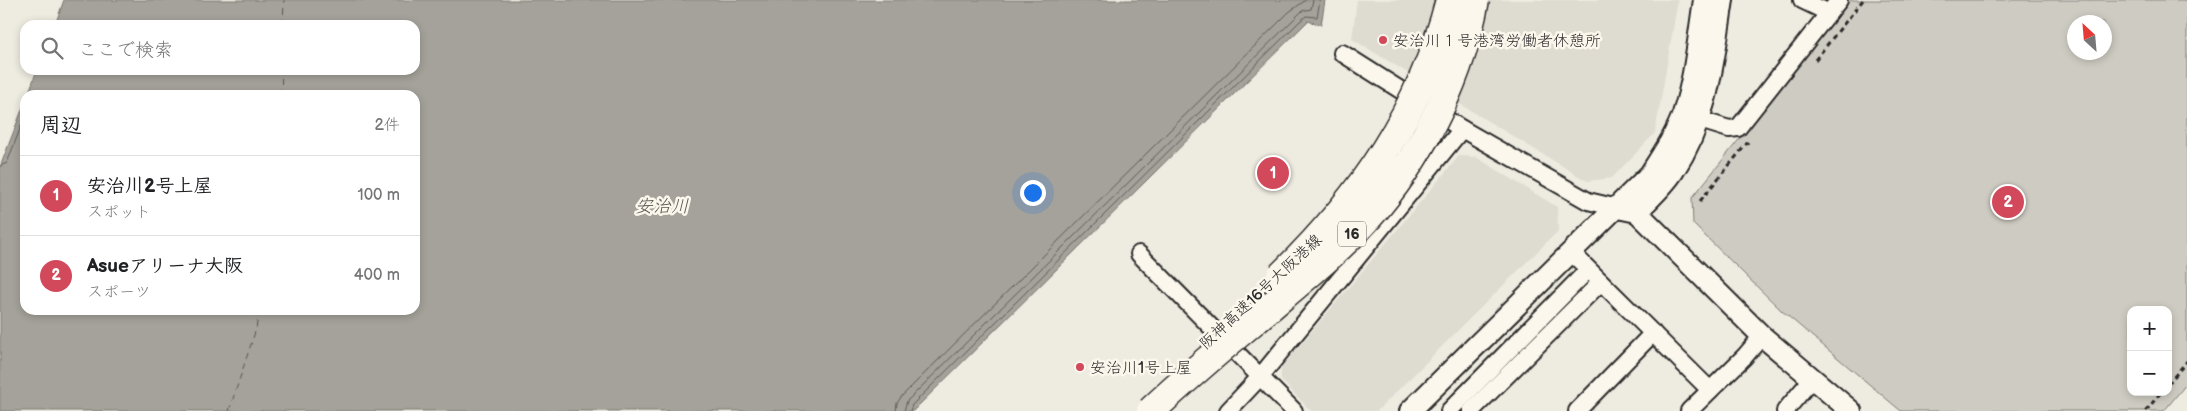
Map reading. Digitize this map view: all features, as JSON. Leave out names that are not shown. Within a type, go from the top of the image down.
[{"type":"highway","name":"阪神高速16号大阪港線","points":[[1135,411],[1193,354],[1299,258],[1336,218],[1366,180],[1391,142],[1422,82],[1436,46],[1450,0]]},
{"type":"highway","name":"阪神高速16号大阪港線","points":[[1151,411],[1192,372],[1325,260],[1377,207],[1399,179],[1436,116],[1456,69],[1468,32],[1475,0]]},
{"type":"street","points":[[1627,210],[1674,134],[1682,115],[1690,83],[1704,0]]},
{"type":"street","points":[[1410,411],[1570,251],[1627,210],[1672,173],[1700,120],[1707,97],[1723,0]]},
{"type":"street","points":[[1802,0],[1829,13]]},
{"type":"street","points":[[1700,120],[1729,129],[1738,128],[1839,0]]},
{"type":"street","points":[[1342,53],[1462,129],[1588,201],[1627,210],[1762,336],[1851,411]]},
{"type":"street","points":[[1228,411],[1260,377],[1462,129]]},
{"type":"street","points":[[1570,251],[1710,390]]},
{"type":"street","points":[[1139,254],[1294,411]]},
{"type":"street","points":[[1448,411],[1588,270]]},
{"type":"street","points":[[1471,411],[1601,282]]},
{"type":"street","points":[[1577,411],[1654,333]]},
{"type":"street","points":[[1689,411],[1745,356],[1762,336]]},
{"type":"street","points":[[1785,411],[1812,379]]},
{"type":"path","points":[[2172,379],[2187,361]]},
{"type":"path","points":[[2146,411],[2159,396]]},
{"type":"shaded area","points":[[1357,0],[1678,0],[1655,133],[1612,178],[1587,181],[1352,39]]},
{"type":"shaded area","points":[[1851,0],[2187,0],[2187,383],[2164,411],[1901,411],[1782,311],[1693,224],[1692,198]]},
{"type":"shaded area","points":[[1459,156],[1476,157],[1557,207],[1558,231],[1377,411],[1311,411],[1281,380],[1281,368]]},
{"type":"water","name":"安治川","points":[[64,0],[1325,0],[1321,25],[1308,21],[913,411],[0,411],[0,167],[20,115],[20,315],[420,315],[420,90],[30,90],[35,75],[420,75],[420,20],[57,20]]},
{"type":"ferry route","points":[[283,20],[284,0]]},
{"type":"ferry route","points":[[281,90],[282,75]]},
{"type":"ferry route","points":[[229,411],[256,329],[258,315]]},
{"type":"place","name":"安治川１号港湾労働者休憩所","points":[[1383,40]]},
{"type":"place","name":"安治川2号上屋","points":[[1273,173]]},
{"type":"place","name":"Asueアリーナ大阪","points":[[2008,202]]},
{"type":"place","name":"安治川1号上屋","points":[[1080,367]]}]
